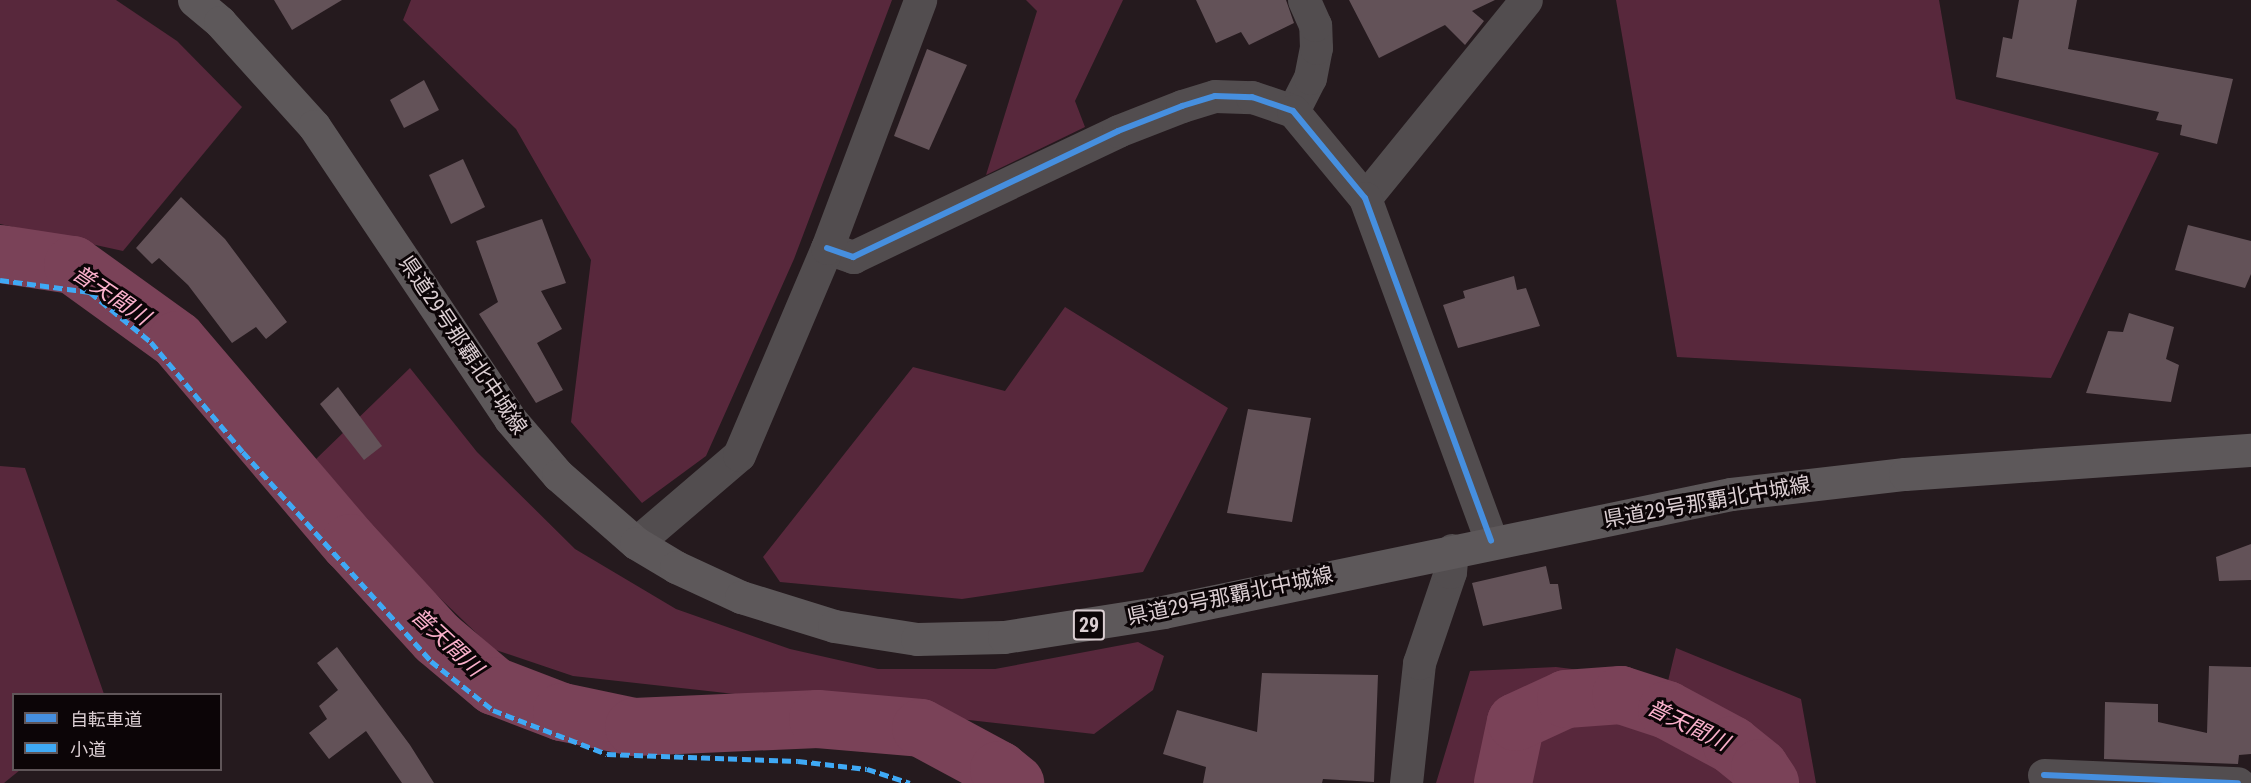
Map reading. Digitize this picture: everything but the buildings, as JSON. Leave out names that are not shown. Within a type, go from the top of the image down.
[{"type":"main road","name":"県道29号那覇北中城線","points":[[194,0],[220,22],[314,126],[510,419],[558,475],[636,543],[676,567],[741,597],[834,626],[917,639],[961,640],[1163,612],[1491,541],[1731,494],[1818,483],[2251,450]]},
{"type":"street","points":[[636,543],[739,455],[827,248],[920,0]]},
{"type":"street","points":[[1293,111],[1310,78],[1316,48],[1315,25],[1304,0]]},
{"type":"street","points":[[1365,198],[1526,0]]},
{"type":"street","points":[[827,248],[853,258],[1118,131],[1182,105],[1215,96],[1252,97],[1293,111],[1365,198],[1491,541]]},
{"type":"street","points":[[1406,783],[1419,663],[1450,572],[1452,550]]},
{"type":"street","points":[[2044,775],[2238,783]]},
{"type":"shaded area","points":[[0,0],[116,0],[177,41],[242,107],[123,251],[0,224]]},
{"type":"shaded area","points":[[411,0],[892,0],[794,259],[706,456],[642,503],[571,422],[591,260],[516,129],[403,20]]},
{"type":"shaded area","points":[[1026,0],[1123,0],[1075,101],[1085,127],[986,175],[1037,11]]},
{"type":"shaded area","points":[[1616,0],[1939,0],[1956,99],[2159,153],[2051,378],[1677,357]]},
{"type":"shaded area","points":[[1065,307],[1228,408],[1143,572],[962,599],[780,582],[763,557],[913,367],[1005,391]]},
{"type":"shaded area","points":[[410,368],[477,452],[575,549],[676,609],[790,649],[878,669],[995,669],[1138,642],[1164,656],[1153,690],[1094,734],[573,676],[493,649],[398,558],[316,459]]},
{"type":"shaded area","points":[[0,466],[25,468],[104,693],[12,693],[12,771],[19,771],[4,783],[0,783]]},
{"type":"shaded area","points":[[1676,648],[1801,699],[1816,783],[1436,783],[1470,671],[1556,667],[1668,681]]},
{"type":"waterway","name":"普天間川","points":[[0,254],[73,265],[177,340],[350,543],[437,638],[494,686],[562,712],[634,727],[818,719],[921,728],[999,770],[1015,783]]},
{"type":"waterway","name":"普天間川","points":[[1503,783],[1516,722],[1566,699],[1621,695],[1667,710],[1732,745],[1760,768],[1770,783]]},
{"type":"marked path","points":[[0,280],[90,292],[151,342],[243,452],[431,661],[493,710],[607,754],[798,761],[867,769],[910,783]]},
{"type":"cycle path","points":[[827,248],[853,257],[1118,131],[1215,96],[1252,97],[1293,111],[1365,198],[1491,541]]},
{"type":"cycle path","points":[[2044,775],[2238,783]]}]
